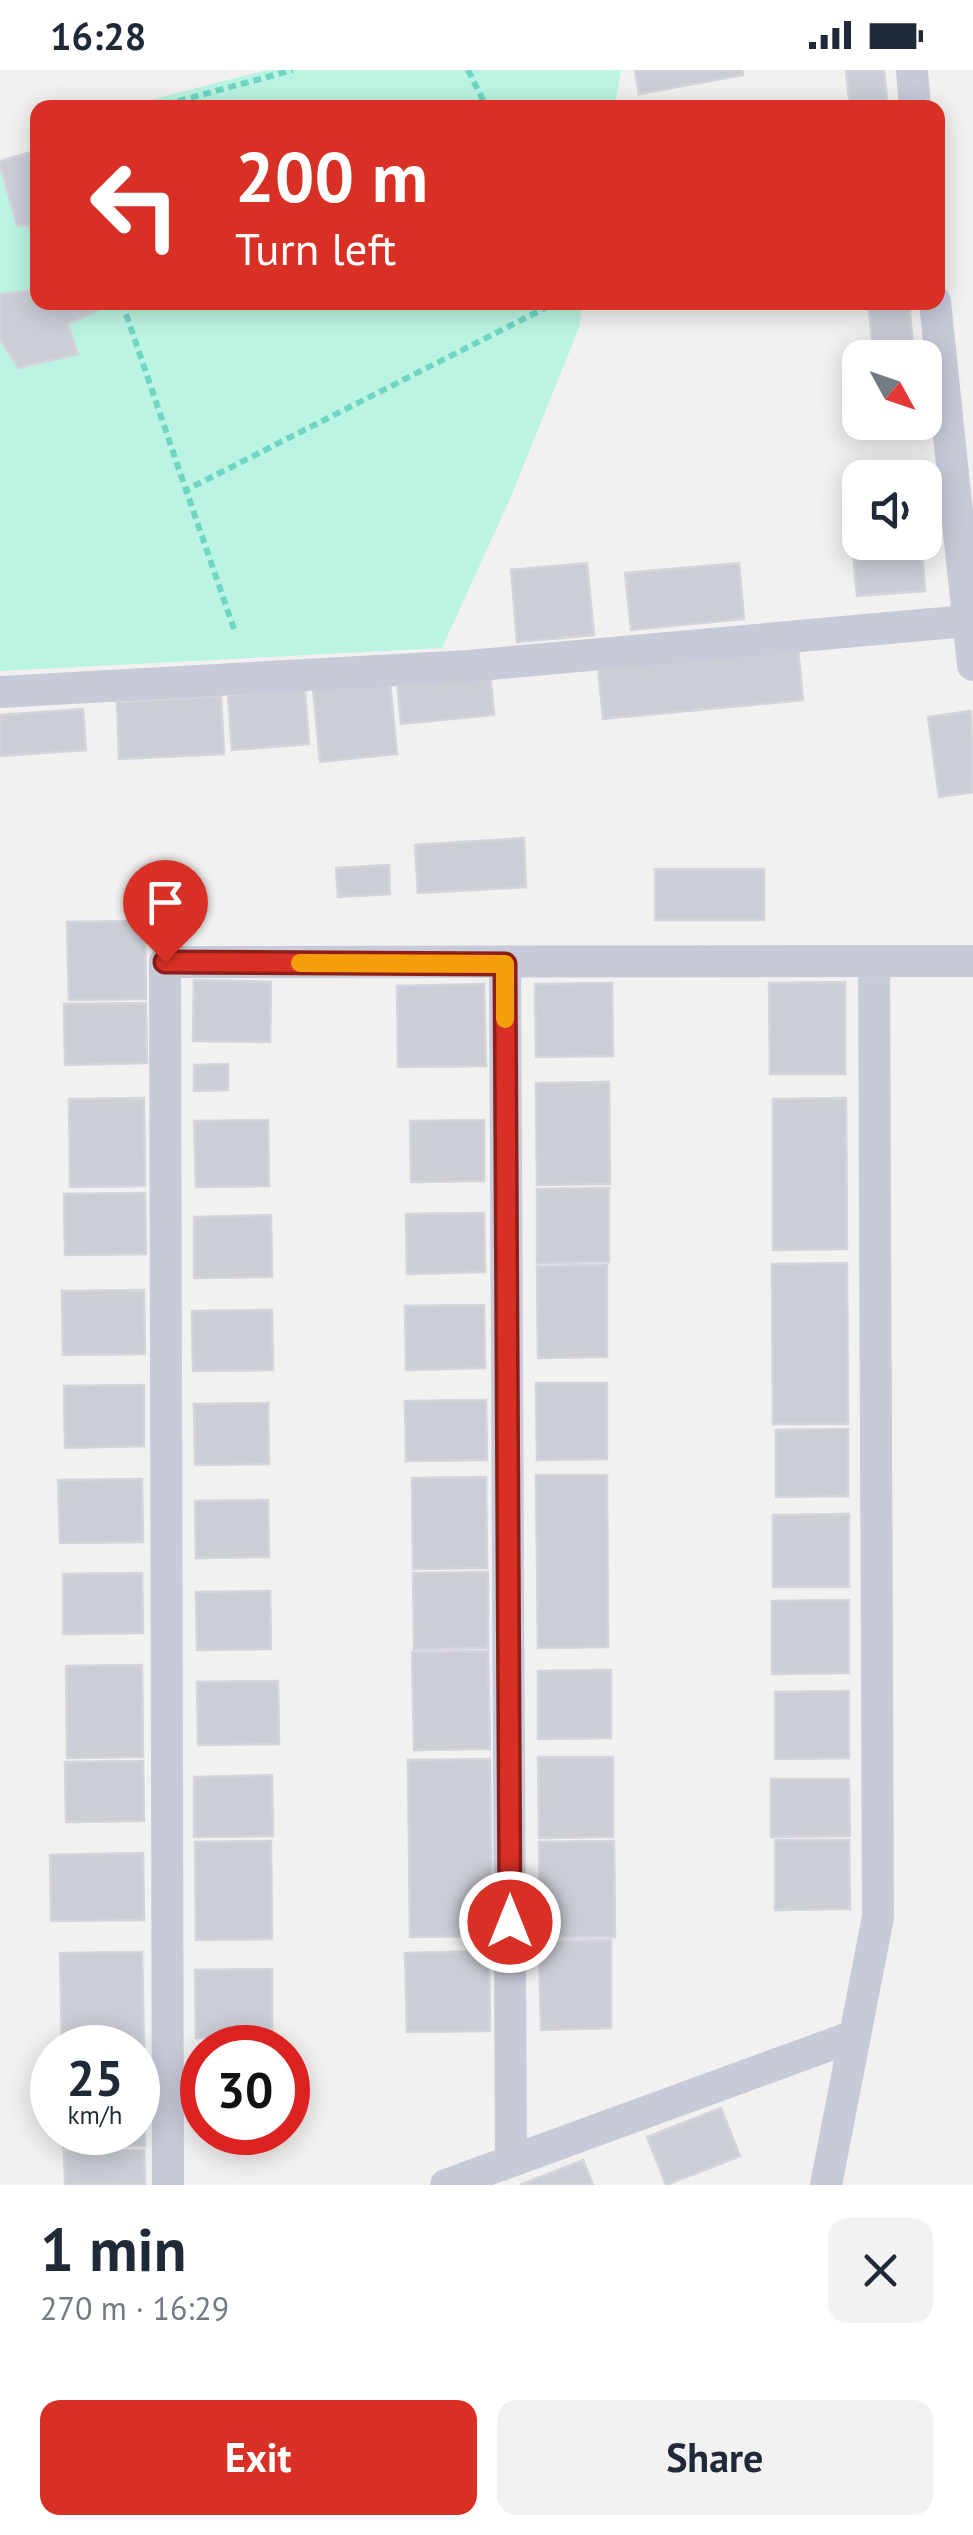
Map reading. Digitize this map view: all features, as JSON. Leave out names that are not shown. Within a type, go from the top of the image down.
[{"type":"street","points":[[912,70],[914,100]]},
{"type":"street","points":[[935,310],[973,666]]},
{"type":"street","points":[[0,692],[468,666],[966,621]]},
{"type":"street","points":[[168,2185],[165,962],[973,961]]},
{"type":"street","points":[[826,2185],[878,1917],[874,963]]},
{"type":"street","points":[[505,964],[510,2161]]},
{"type":"street","points":[[446,2185],[854,2036]]},
{"type":"path","points":[[182,100],[293,70]]},
{"type":"path","points":[[468,70],[483,100]]},
{"type":"path","points":[[125,310],[234,630]]},
{"type":"path","points":[[186,490],[541,310]]},
{"type":"green space","points":[[267,70],[621,70],[616,100],[149,100]]},
{"type":"green space","points":[[30,153],[30,310],[582,310],[579,328],[510,499],[442,648],[0,671],[0,163]]},
{"type":"building","points":[[635,70],[742,70],[743,75],[639,94]]},
{"type":"building","points":[[846,70],[884,70],[887,100],[849,100]]},
{"type":"building","points":[[30,152],[30,229],[17,225],[0,161]]},
{"type":"building","points":[[30,291],[30,310],[99,310],[68,324],[78,354],[18,368],[0,339],[0,294]]},
{"type":"building","points":[[869,310],[910,310],[912,340],[872,340]]},
{"type":"building","points":[[854,560],[923,560],[925,591],[857,596]]},
{"type":"building","points":[[587,563],[594,635],[517,642],[511,570]]},
{"type":"building","points":[[739,563],[744,619],[631,630],[625,573]]},
{"type":"building","points":[[798,648],[803,700],[603,719],[598,667]]},
{"type":"building","points":[[490,671],[494,715],[401,724],[397,681]]},
{"type":"building","points":[[390,681],[397,754],[320,762],[313,688]]},
{"type":"building","points":[[305,690],[309,744],[232,750],[228,695]]},
{"type":"building","points":[[221,696],[224,754],[119,759],[117,702]]},
{"type":"building","points":[[83,709],[86,750],[0,756],[0,715]]},
{"type":"building","points":[[971,711],[973,792],[939,797],[928,717]]},
{"type":"building","points":[[524,838],[526,887],[418,893],[415,845]]},
{"type":"building","points":[[389,865],[390,894],[338,897],[336,868]]},
{"type":"building","points":[[655,869],[764,869],[764,920],[655,920]]},
{"type":"building","points":[[145,921],[146,999],[69,1000],[67,922]]},
{"type":"building","points":[[194,980],[271,982],[270,1042],[193,1041]]},
{"type":"building","points":[[845,982],[845,1074],[770,1074],[769,983]]},
{"type":"building","points":[[612,983],[613,1056],[536,1057],[535,984]]},
{"type":"building","points":[[484,984],[486,1066],[398,1067],[397,986]]},
{"type":"building","points":[[146,1003],[147,1063],[65,1065],[64,1004]]},
{"type":"building","points":[[228,1064],[228,1090],[194,1091],[194,1065]]},
{"type":"building","points":[[609,1082],[610,1184],[537,1185],[536,1083]]},
{"type":"building","points":[[144,1098],[145,1186],[70,1187],[69,1099]]},
{"type":"building","points":[[846,1098],[847,1249],[773,1250],[773,1099]]},
{"type":"building","points":[[268,1120],[269,1186],[196,1187],[194,1121]]},
{"type":"building","points":[[484,1120],[484,1181],[411,1182],[410,1121]]},
{"type":"building","points":[[609,1188],[609,1262],[537,1263],[537,1189]]},
{"type":"building","points":[[145,1193],[146,1254],[65,1255],[64,1194]]},
{"type":"building","points":[[484,1213],[485,1272],[407,1274],[406,1214]]},
{"type":"building","points":[[271,1215],[272,1277],[194,1278],[194,1217]]},
{"type":"building","points":[[847,1263],[848,1424],[773,1424],[772,1264]]},
{"type":"building","points":[[607,1265],[607,1357],[538,1358],[537,1266]]},
{"type":"building","points":[[144,1290],[145,1354],[63,1355],[62,1291]]},
{"type":"building","points":[[484,1305],[485,1368],[406,1370],[405,1306]]},
{"type":"building","points":[[272,1310],[273,1370],[193,1371],[192,1311]]},
{"type":"building","points":[[536,1383],[607,1383],[607,1459],[537,1460]]},
{"type":"building","points":[[144,1385],[144,1446],[65,1448],[64,1386]]},
{"type":"building","points":[[486,1400],[487,1460],[406,1461],[405,1401]]},
{"type":"building","points":[[268,1403],[269,1464],[195,1465],[194,1404]]},
{"type":"building","points":[[848,1429],[848,1496],[776,1497],[776,1430]]},
{"type":"building","points":[[536,1475],[607,1475],[608,1647],[538,1648]]},
{"type":"building","points":[[486,1477],[487,1568],[413,1569],[412,1478]]},
{"type":"building","points":[[142,1479],[143,1542],[60,1543],[58,1480]]},
{"type":"building","points":[[268,1500],[269,1557],[196,1558],[195,1501]]},
{"type":"building","points":[[849,1514],[849,1587],[773,1587],[773,1515]]},
{"type":"building","points":[[488,1572],[488,1648],[414,1649],[413,1573]]},
{"type":"building","points":[[142,1573],[143,1633],[63,1634],[63,1574]]},
{"type":"building","points":[[270,1591],[271,1649],[197,1650],[196,1592]]},
{"type":"building","points":[[849,1600],[849,1673],[772,1674],[772,1601]]},
{"type":"building","points":[[488,1651],[490,1749],[414,1750],[412,1652]]},
{"type":"building","points":[[142,1665],[143,1757],[67,1758],[66,1666]]},
{"type":"building","points":[[611,1670],[611,1738],[538,1739],[538,1671]]},
{"type":"building","points":[[278,1681],[279,1744],[198,1745],[197,1682]]},
{"type":"building","points":[[849,1691],[849,1758],[775,1759],[775,1692]]},
{"type":"building","points":[[538,1757],[613,1757],[613,1837],[539,1838]]},
{"type":"building","points":[[490,1759],[492,1936],[410,1937],[408,1760]]},
{"type":"building","points":[[143,1761],[144,1821],[66,1822],[65,1762]]},
{"type":"building","points":[[272,1775],[273,1836],[194,1837],[194,1777]]},
{"type":"building","points":[[771,1779],[849,1779],[850,1836],[771,1837]]},
{"type":"building","points":[[775,1840],[849,1840],[850,1909],[775,1910]]},
{"type":"building","points":[[271,1841],[272,1939],[196,1940],[195,1842]]},
{"type":"building","points":[[614,1841],[615,1937],[540,1938],[539,1842]]},
{"type":"building","points":[[143,1853],[144,1920],[51,1921],[50,1855]]},
{"type":"building","points":[[611,1940],[611,2028],[541,2030],[539,1941]]},
{"type":"building","points":[[489,1951],[490,2031],[407,2032],[405,1953]]},
{"type":"building","points":[[142,1952],[144,2025],[62,2025],[60,1953]]},
{"type":"building","points":[[272,1969],[272,2025],[196,2025],[195,1970]]},
{"type":"building","points":[[721,2108],[740,2156],[666,2185],[647,2137]]},
{"type":"building","points":[[64,2155],[144,2155],[145,2185],[65,2185]]},
{"type":"building","points":[[583,2160],[593,2185],[520,2185]]},
{"type":"slow traffic","points":[[300,963],[505,964],[505,1019]]},
{"type":"route","points":[[165,962],[505,964],[510,1922]]}]
